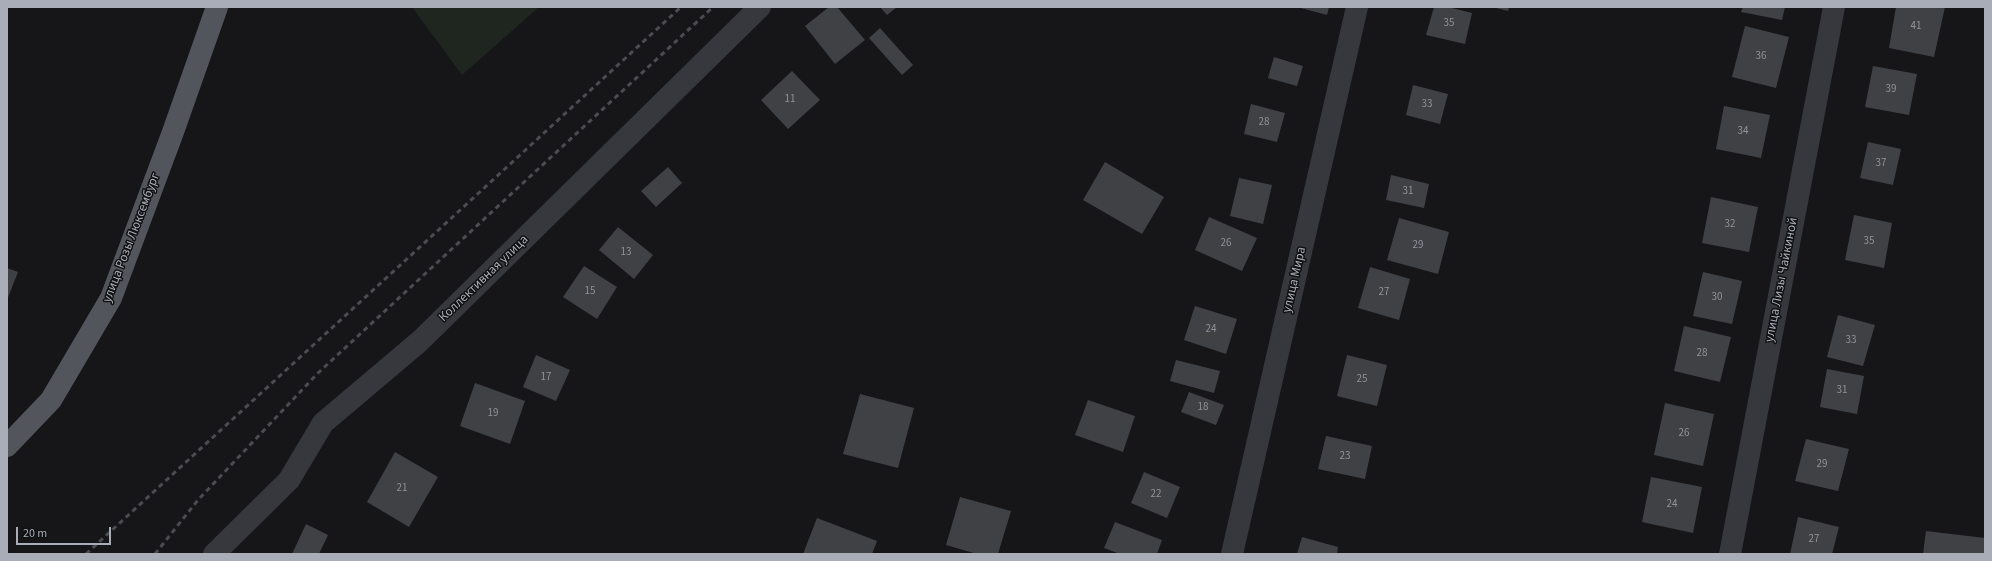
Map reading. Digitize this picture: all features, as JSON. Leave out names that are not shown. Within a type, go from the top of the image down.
[{"type":"main road","name":"улица Розы Люксембург","points":[[7,446],[51,400],[111,298],[173,132],[217,7]]},
{"type":"street","name":"Коллективная улица","points":[[214,554],[289,480],[323,423],[420,341],[760,7]]},
{"type":"street","name":"улица Мира","points":[[1232,554],[1357,7]]},
{"type":"street","name":"улица Лизы Чайкиной","points":[[1730,554],[1834,7]]},
{"type":"shaded area","points":[[412,7],[539,7],[462,75]]},
{"type":"building","points":[[829,7],[837,7],[865,40],[835,64],[805,26]]},
{"type":"building","points":[[880,7],[897,7],[887,15]]},
{"type":"building","points":[[1297,7],[1329,7],[1327,15]]},
{"type":"building","points":[[1434,7],[1448,7],[1472,13],[1465,44],[1426,35]]},
{"type":"building","points":[[1492,7],[1509,7],[1508,11]]},
{"type":"building","points":[[1743,7],[1785,7],[1782,20],[1741,12]]},
{"type":"building","points":[[1896,7],[1945,7],[1934,57],[1889,48]]},
{"type":"building","points":[[1745,26],[1789,37],[1776,88],[1732,77]]},
{"type":"building","points":[[880,28],[913,65],[902,75],[869,38]]},
{"type":"building","points":[[1274,57],[1303,66],[1297,86],[1268,78]]},
{"type":"building","points":[[1873,66],[1917,74],[1909,115],[1865,107]]},
{"type":"building","points":[[792,71],[820,100],[788,129],[761,100]]},
{"type":"building","points":[[1413,85],[1448,94],[1440,124],[1406,115]]},
{"type":"building","points":[[1251,104],[1285,113],[1277,142],[1244,134]]},
{"type":"building","points":[[1724,106],[1770,115],[1761,158],[1716,149]]},
{"type":"building","points":[[1868,142],[1901,149],[1893,185],[1860,178]]},
{"type":"building","points":[[1105,162],[1164,197],[1142,234],[1083,200]]},
{"type":"building","points":[[668,167],[682,183],[656,207],[641,191]]},
{"type":"building","points":[[1391,175],[1429,184],[1424,208],[1386,200]]},
{"type":"building","points":[[1239,178],[1272,185],[1263,224],[1230,216]]},
{"type":"building","points":[[1711,197],[1758,207],[1749,252],[1702,243]]},
{"type":"building","points":[[1854,215],[1892,223],[1884,268],[1845,260]]},
{"type":"building","points":[[1209,217],[1257,238],[1242,271],[1195,250]]},
{"type":"building","points":[[1399,218],[1449,232],[1438,274],[1387,260]]},
{"type":"building","points":[[618,227],[653,255],[634,279],[599,250]]},
{"type":"building","points":[[584,266],[617,287],[597,319],[563,297]]},
{"type":"building","points":[[1370,267],[1410,279],[1399,320],[1358,308]]},
{"type":"building","points":[[7,268],[18,272],[7,300]]},
{"type":"building","points":[[1703,272],[1742,281],[1732,324],[1693,316]]},
{"type":"building","points":[[1195,306],[1237,319],[1226,354],[1184,340]]},
{"type":"building","points":[[1838,315],[1875,325],[1863,366],[1827,357]]},
{"type":"building","points":[[1684,326],[1731,337],[1720,382],[1674,371]]},
{"type":"building","points":[[536,355],[570,370],[556,401],[523,387]]},
{"type":"building","points":[[1347,355],[1387,365],[1377,406],[1337,396]]},
{"type":"building","points":[[1176,360],[1220,371],[1214,393],[1170,381]]},
{"type":"building","points":[[1827,369],[1864,376],[1857,414],[1820,407]]},
{"type":"building","points":[[475,383],[525,401],[510,444],[460,426]]},
{"type":"building","points":[[1189,392],[1224,405],[1216,425],[1181,412]]},
{"type":"building","points":[[860,394],[914,408],[898,468],[843,454]]},
{"type":"building","points":[[1088,400],[1135,416],[1123,452],[1075,435]]},
{"type":"building","points":[[1665,403],[1714,414],[1703,466],[1654,455]]},
{"type":"building","points":[[1326,436],[1372,446],[1365,479],[1318,469]]},
{"type":"building","points":[[1806,439],[1849,449],[1838,491],[1795,481]]},
{"type":"building","points":[[395,452],[438,477],[409,527],[367,502]]},
{"type":"building","points":[[1144,472],[1180,487],[1167,518],[1131,503]]},
{"type":"building","points":[[1651,477],[1702,487],[1693,533],[1642,522]]},
{"type":"building","points":[[960,497],[1011,511],[998,554],[977,554],[946,545]]},
{"type":"building","points":[[1798,517],[1839,527],[1832,554],[1790,554]]},
{"type":"building","points":[[817,518],[877,541],[872,554],[803,554]]},
{"type":"building","points":[[1115,522],[1162,540],[1157,554],[1120,554],[1104,548]]},
{"type":"building","points":[[306,524],[328,535],[319,554],[292,554]]},
{"type":"building","points":[[1926,531],[1985,538],[1985,554],[1923,554]]},
{"type":"building","points":[[1302,537],[1338,547],[1337,554],[1297,554]]},
{"type":"railway","points":[[86,554],[681,7]]},
{"type":"railway","points":[[155,554],[198,500],[318,373],[713,7]]}]
